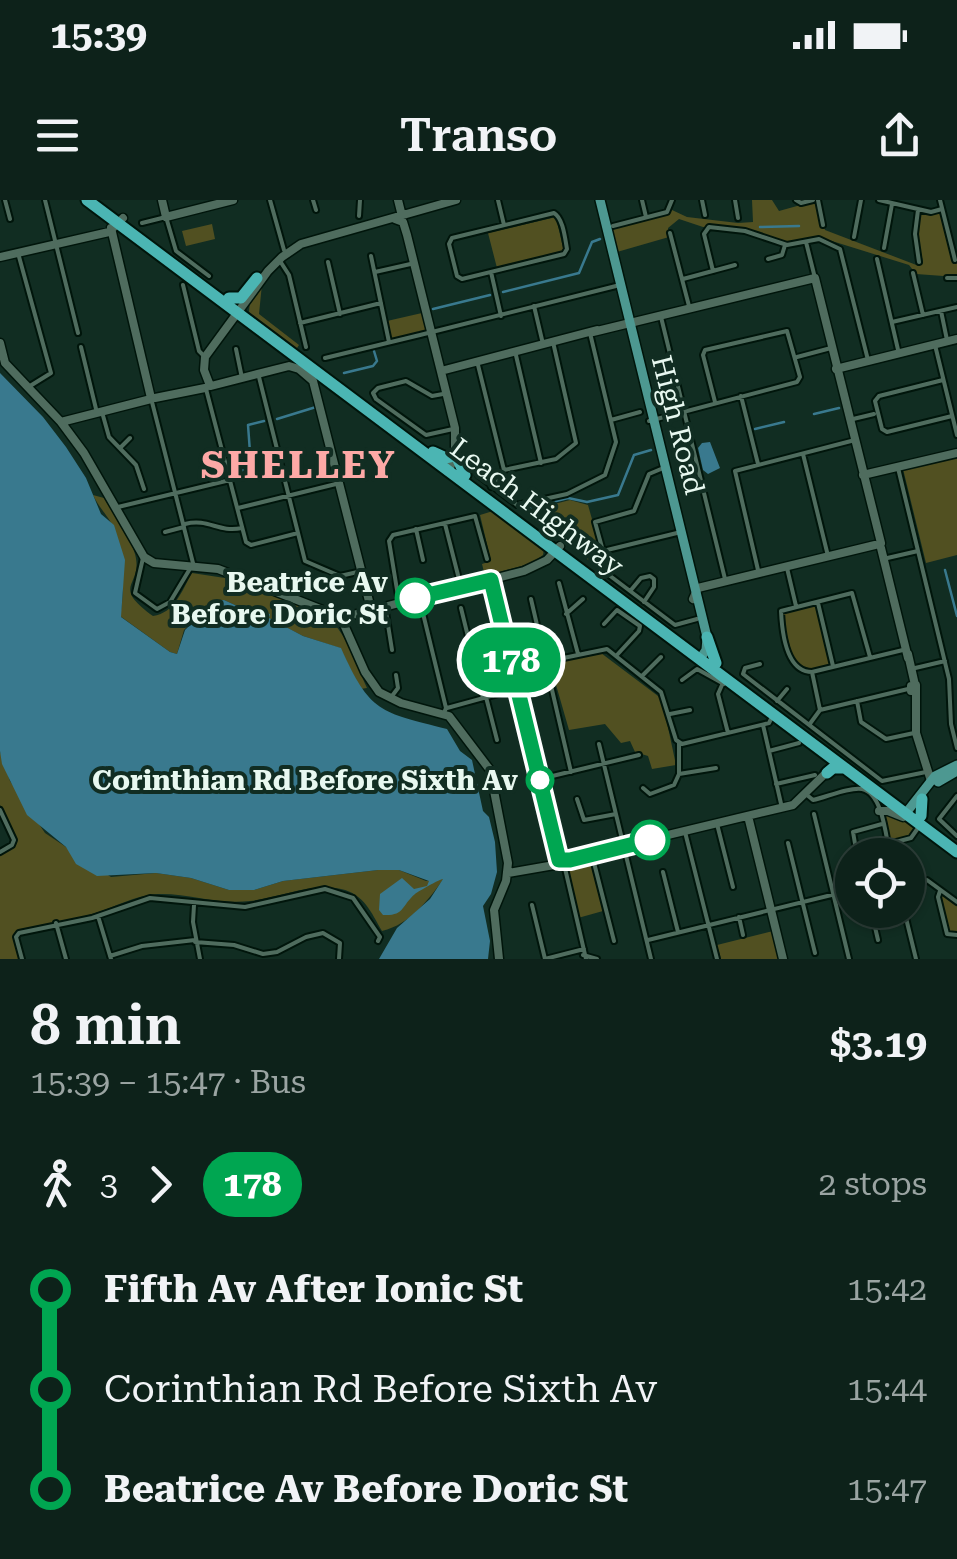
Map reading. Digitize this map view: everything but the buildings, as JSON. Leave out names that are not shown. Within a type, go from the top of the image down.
[{"type":"highway","name":"Leach Highway","points":[[87,200],[113,227],[239,308],[458,466],[554,552],[836,758],[899,799],[920,801]]},
{"type":"highway","name":"Leach Highway","points":[[99,200],[113,227]]},
{"type":"highway","points":[[227,324],[237,320],[241,298],[258,278]]},
{"type":"highway","name":"Leach Highway","points":[[239,308],[433,452],[458,466]]},
{"type":"highway","points":[[227,324],[239,308]]},
{"type":"highway","name":"Leach Highway","points":[[554,552],[687,641],[836,758],[920,801],[957,839]]},
{"type":"highway","points":[[687,641],[704,635],[716,663]]},
{"type":"highway","points":[[821,775],[836,758]]},
{"type":"highway","points":[[821,775],[833,768],[836,758]]},
{"type":"highway","name":"Leach Highway","points":[[920,801],[957,855]]},
{"type":"main road","name":"High Road","points":[[597,200],[616,286],[630,323]]},
{"type":"main road","name":"High Road","points":[[597,200],[679,532]]},
{"type":"main road","name":"High Road","points":[[651,417],[661,469],[697,591],[704,635],[700,655]]},
{"type":"main road","name":"High Road","points":[[697,591],[698,619],[704,635]]},
{"type":"main road","points":[[920,801],[957,768]]},
{"type":"street","points":[[5,200],[10,219]]},
{"type":"street","points":[[45,200],[78,333]]},
{"type":"street","points":[[162,200],[176,251],[209,276]]},
{"type":"street","points":[[142,222],[234,200]]},
{"type":"street","points":[[270,200],[284,250]]},
{"type":"street","points":[[313,200],[316,210]]},
{"type":"street","points":[[360,200],[359,225],[382,222]]},
{"type":"street","points":[[239,308],[278,260],[312,239],[382,222],[401,211],[440,200]]},
{"type":"street","points":[[258,278],[284,250],[310,235],[360,219],[456,200]]},
{"type":"street","points":[[498,200],[504,225]]},
{"type":"street","points":[[642,200],[646,217]]},
{"type":"street","points":[[613,226],[669,211],[672,200]]},
{"type":"street","points":[[702,200],[705,215]]},
{"type":"street","points":[[735,200],[738,218]]},
{"type":"street","points":[[796,200],[815,200],[823,225]]},
{"type":"street","points":[[854,237],[861,200]]},
{"type":"street","points":[[879,200],[931,212],[942,208]]},
{"type":"street","points":[[940,200],[955,260]]},
{"type":"street","points":[[884,248],[892,204]]},
{"type":"street","points":[[918,210],[919,262]]},
{"type":"street","points":[[401,211],[443,369],[456,428],[458,466],[520,505],[570,493],[602,477],[616,444],[592,332]]},
{"type":"street","points":[[558,214],[566,252],[459,278],[450,240],[504,225],[558,214]]},
{"type":"street","points":[[0,257],[113,227],[193,567],[170,602],[157,608],[135,593],[144,557]]},
{"type":"street","points":[[713,271],[706,228],[745,231],[785,245],[819,239],[840,249],[868,361]]},
{"type":"street","points":[[670,233],[690,309]]},
{"type":"street","points":[[806,242],[911,670],[920,801],[911,838]]},
{"type":"street","points":[[768,259],[782,255],[785,245]]},
{"type":"street","points":[[18,253],[51,373],[28,387]]},
{"type":"street","points":[[371,256],[390,342]]},
{"type":"street","points":[[877,258],[899,354]]},
{"type":"street","points":[[278,260],[287,270],[306,346]]},
{"type":"street","points":[[328,262],[340,314]]},
{"type":"street","points":[[374,273],[415,263]]},
{"type":"street","points":[[683,279],[735,265]]},
{"type":"street","points":[[492,272],[501,316]]},
{"type":"street","points":[[914,273],[923,315]]},
{"type":"street","points":[[443,369],[814,278]]},
{"type":"street","points":[[947,278],[957,278]]},
{"type":"street","points":[[183,285],[199,351],[204,356],[208,387],[248,544],[298,533]]},
{"type":"street","points":[[324,358],[616,286]]},
{"type":"street","points":[[300,323],[381,303]]},
{"type":"street","points":[[491,487],[504,470],[556,459],[576,443],[534,306]]},
{"type":"street","points":[[892,322],[957,308]]},
{"type":"street","points":[[836,369],[952,340],[940,310]]},
{"type":"street","points":[[661,316],[726,583]]},
{"type":"street","points":[[204,356],[227,324]]},
{"type":"street","points":[[611,420],[684,411],[797,382],[800,377],[788,331],[706,350],[703,355],[715,402]]},
{"type":"street","points":[[0,343],[2,360],[61,422],[84,453],[144,557],[154,562],[218,569],[242,576],[339,618],[370,682],[389,700],[445,710],[519,688]]},
{"type":"street","points":[[934,345],[957,434]]},
{"type":"street","points":[[81,347],[110,437],[136,465],[144,489]]},
{"type":"street","points":[[236,348],[242,378]]},
{"type":"street","points":[[795,357],[831,348]]},
{"type":"street","points":[[515,351],[542,462]]},
{"type":"street","points":[[476,361],[504,470]]},
{"type":"street","points":[[61,422],[296,367],[315,384],[371,608]]},
{"type":"street","points":[[258,373],[306,562],[340,576],[362,572]]},
{"type":"street","points":[[944,380],[878,396],[876,414],[882,430],[887,432],[952,416]]},
{"type":"street","points":[[447,393],[432,396],[406,381],[378,388],[373,394],[426,435],[456,428]]},
{"type":"street","points":[[741,396],[758,465]]},
{"type":"street","points":[[850,423],[876,414]]},
{"type":"street","points":[[120,448],[130,438]]},
{"type":"street","points":[[759,575],[734,475],[738,470],[854,439]]},
{"type":"street","points":[[866,476],[957,453]]},
{"type":"street","points":[[802,454],[828,558]]},
{"type":"street","points":[[898,468],[949,678],[951,724],[957,748]]},
{"type":"street","points":[[661,469],[650,473],[634,512],[595,522],[602,550],[600,569],[676,625],[698,619]]},
{"type":"street","points":[[115,508],[230,480]]},
{"type":"street","points":[[237,508],[340,483]]},
{"type":"street","points":[[398,601],[390,537],[475,516],[487,559]]},
{"type":"street","points":[[165,532],[199,520],[224,531],[242,528]]},
{"type":"street","points":[[444,522],[460,586]]},
{"type":"street","points":[[416,529],[423,560]]},
{"type":"street","points":[[602,550],[679,532]]},
{"type":"street","points":[[697,591],[878,548],[919,550]]},
{"type":"street","points":[[339,618],[524,569],[554,552]]},
{"type":"street","points":[[787,568],[796,606]]},
{"type":"street","points":[[630,592],[641,578],[650,576],[654,587],[644,602]]},
{"type":"street","points":[[492,578],[584,954]]},
{"type":"street","points":[[559,583],[578,654]]},
{"type":"street","points":[[870,657],[854,594],[781,611],[792,663],[802,672],[812,672],[906,649]]},
{"type":"street","points":[[419,596],[445,710],[490,770],[508,856],[508,874],[494,910],[498,959]]},
{"type":"street","points":[[566,614],[583,599]]},
{"type":"street","points":[[530,600],[571,772]]},
{"type":"street","points":[[817,601],[833,666]]},
{"type":"street","points":[[385,604],[392,650]]},
{"type":"street","points":[[461,608],[497,740]]},
{"type":"street","points":[[604,624],[617,610],[640,626],[616,656]]},
{"type":"street","points":[[544,662],[603,648],[663,695],[679,743],[679,774],[674,785],[666,790],[647,794],[642,788]]},
{"type":"street","points":[[642,676],[660,658]]},
{"type":"street","points":[[911,670],[945,661]]},
{"type":"street","points":[[760,664],[745,668],[743,674],[884,782],[920,801]]},
{"type":"street","points":[[679,743],[771,722],[697,668],[682,680]]},
{"type":"street","points":[[812,672],[820,710]]},
{"type":"street","points":[[389,700],[398,688],[396,676]]},
{"type":"street","points":[[949,678],[957,677]]},
{"type":"street","points":[[723,684],[718,694],[728,733]]},
{"type":"street","points":[[778,701],[787,688]]},
{"type":"street","points":[[808,725],[820,710],[913,688]]},
{"type":"street","points":[[856,701],[862,722],[886,739],[916,732]]},
{"type":"street","points":[[670,714],[690,710]]},
{"type":"street","points":[[763,724],[782,808]]},
{"type":"street","points":[[768,752],[799,743]]},
{"type":"street","points":[[598,744],[651,959]]},
{"type":"street","points":[[541,779],[638,756]]},
{"type":"street","points":[[679,774],[716,768]]},
{"type":"street","points":[[508,874],[782,808],[807,795],[821,775]]},
{"type":"street","points":[[776,784],[821,775]]},
{"type":"street","points":[[807,795],[814,800],[858,789],[874,797],[886,838]]},
{"type":"street","points":[[957,796],[939,819],[957,839]]},
{"type":"street","points":[[577,799],[584,820],[616,814]]},
{"type":"street","points":[[879,811],[901,816],[920,801]]},
{"type":"street","points":[[0,810],[14,843],[0,852]]},
{"type":"street","points":[[814,814],[850,959]]},
{"type":"street","points":[[748,816],[784,959]]},
{"type":"street","points":[[717,824],[733,888]]},
{"type":"street","points":[[854,838],[853,832],[882,824]]},
{"type":"street","points":[[685,832],[717,959]]},
{"type":"street","points":[[788,842],[815,953]]},
{"type":"street","points":[[592,854],[614,941]]},
{"type":"street","points":[[663,872],[678,932]]},
{"type":"street","points":[[925,880],[957,902]]},
{"type":"street","points":[[22,959],[16,936],[153,898],[245,906],[335,890],[356,901],[375,929]]},
{"type":"street","points":[[941,890],[938,897],[948,934],[957,935]]},
{"type":"street","points":[[647,940],[834,894]]},
{"type":"street","points":[[194,904],[195,941],[200,959]]},
{"type":"street","points":[[532,905],[544,959],[584,954],[597,959]]},
{"type":"street","points":[[98,916],[110,957],[142,946],[195,941],[234,945],[263,954],[323,933],[340,943],[339,959]]},
{"type":"street","points":[[739,918],[743,935]]},
{"type":"street","points":[[56,923],[66,959]]},
{"type":"street","points":[[875,928],[878,940]]},
{"type":"street","points":[[908,928],[916,959]]},
{"type":"shaded area","points":[[752,200],[772,200],[779,211],[815,201],[825,230],[919,266],[923,262],[917,234],[920,213],[941,212],[957,263],[957,277],[916,274],[909,265],[819,237],[788,244],[750,231],[703,227],[679,219],[668,228],[669,237],[617,252],[610,229],[672,210],[687,217],[753,222]]},
{"type":"shaded area","points":[[556,217],[564,252],[497,268],[488,233]]},
{"type":"shaded area","points":[[212,224],[215,239],[186,246],[182,231]]},
{"type":"shaded area","points":[[262,284],[259,314],[299,345],[297,348],[249,312],[250,300]]},
{"type":"shaded area","points":[[422,313],[427,331],[391,340],[387,321]]},
{"type":"shaded area","points":[[957,457],[957,555],[926,563],[903,469]]},
{"type":"shaded area","points":[[93,495],[104,498],[129,539],[137,565],[130,591],[153,616],[172,606],[192,573],[238,580],[323,614],[344,638],[367,688],[360,689],[340,648],[303,636],[268,618],[268,613],[246,610],[224,600],[213,602],[184,630],[177,654],[170,652],[120,616],[120,549],[112,525]]},
{"type":"shaded area","points":[[570,500],[588,505],[601,551],[598,567],[523,512]]},
{"type":"shaded area","points":[[493,511],[544,549],[543,555],[532,563],[485,576],[482,564],[491,561],[480,515]]},
{"type":"shaded area","points":[[816,602],[831,666],[807,671],[794,663],[782,615],[784,610]]},
{"type":"shaded area","points":[[601,653],[662,699],[676,765],[652,769],[648,756],[635,752],[630,741],[621,743],[605,724],[569,730],[550,664]]},
{"type":"shaded area","points":[[0,751],[10,781],[45,833],[111,877],[156,873],[191,878],[229,890],[254,890],[283,881],[378,870],[399,870],[426,881],[445,877],[410,917],[382,931],[361,899],[349,891],[330,887],[238,902],[158,894],[17,932],[13,935],[19,959],[0,959],[0,854],[17,843],[0,805]]},
{"type":"shaded area","points":[[883,813],[901,817],[914,827],[910,837],[889,838]]},
{"type":"shaded area","points":[[590,861],[603,911],[578,918],[565,867]]},
{"type":"shaded area","points":[[942,893],[957,904],[957,934],[948,933],[939,895]]},
{"type":"shaded area","points":[[773,931],[780,959],[721,959],[717,945]]},
{"type":"water","points":[[0,373],[66,447],[86,478],[101,514],[114,525],[125,560],[121,617],[177,654],[185,630],[213,602],[224,600],[246,610],[270,614],[269,618],[303,636],[341,648],[360,686],[380,706],[447,729],[460,751],[472,760],[483,811],[489,817],[495,842],[497,872],[483,906],[490,941],[488,959],[379,959],[397,928],[430,899],[443,879],[415,894],[399,912],[383,915],[379,910],[380,894],[402,878],[414,889],[427,886],[429,881],[399,870],[378,870],[283,881],[254,890],[229,890],[191,878],[156,873],[97,876],[76,864],[66,847],[27,815],[2,764],[0,751]]},
{"type":"water","points":[[710,442],[720,468],[708,474],[703,470],[698,448]]},
{"type":"waterway","points":[[760,227],[799,226]]},
{"type":"waterway","points":[[503,292],[579,273],[592,242],[600,239]]},
{"type":"waterway","points":[[433,309],[490,295]]},
{"type":"waterway","points":[[344,373],[373,366],[377,361],[374,351]]},
{"type":"waterway","points":[[277,419],[316,407]]},
{"type":"waterway","points":[[814,414],[839,408]]},
{"type":"waterway","points":[[234,474],[251,466],[248,425],[264,421]]},
{"type":"waterway","points":[[755,429],[784,422]]},
{"type":"waterway","points":[[524,509],[568,498],[587,502],[618,495],[634,455],[651,450]]},
{"type":"waterway","points":[[945,570],[957,616]]},
{"type":"bus line","name":"178","points":[[415,598],[491,580],[559,860],[650,840]]},
{"type":"place","name":"Beatrice Av Before Doric St","points":[[415,598]]},
{"type":"place","name":"Corinthian Rd Before Sixth Av","points":[[540,780]]},
{"type":"district","name":"SHELLEY","points":[[299,465]]}]
